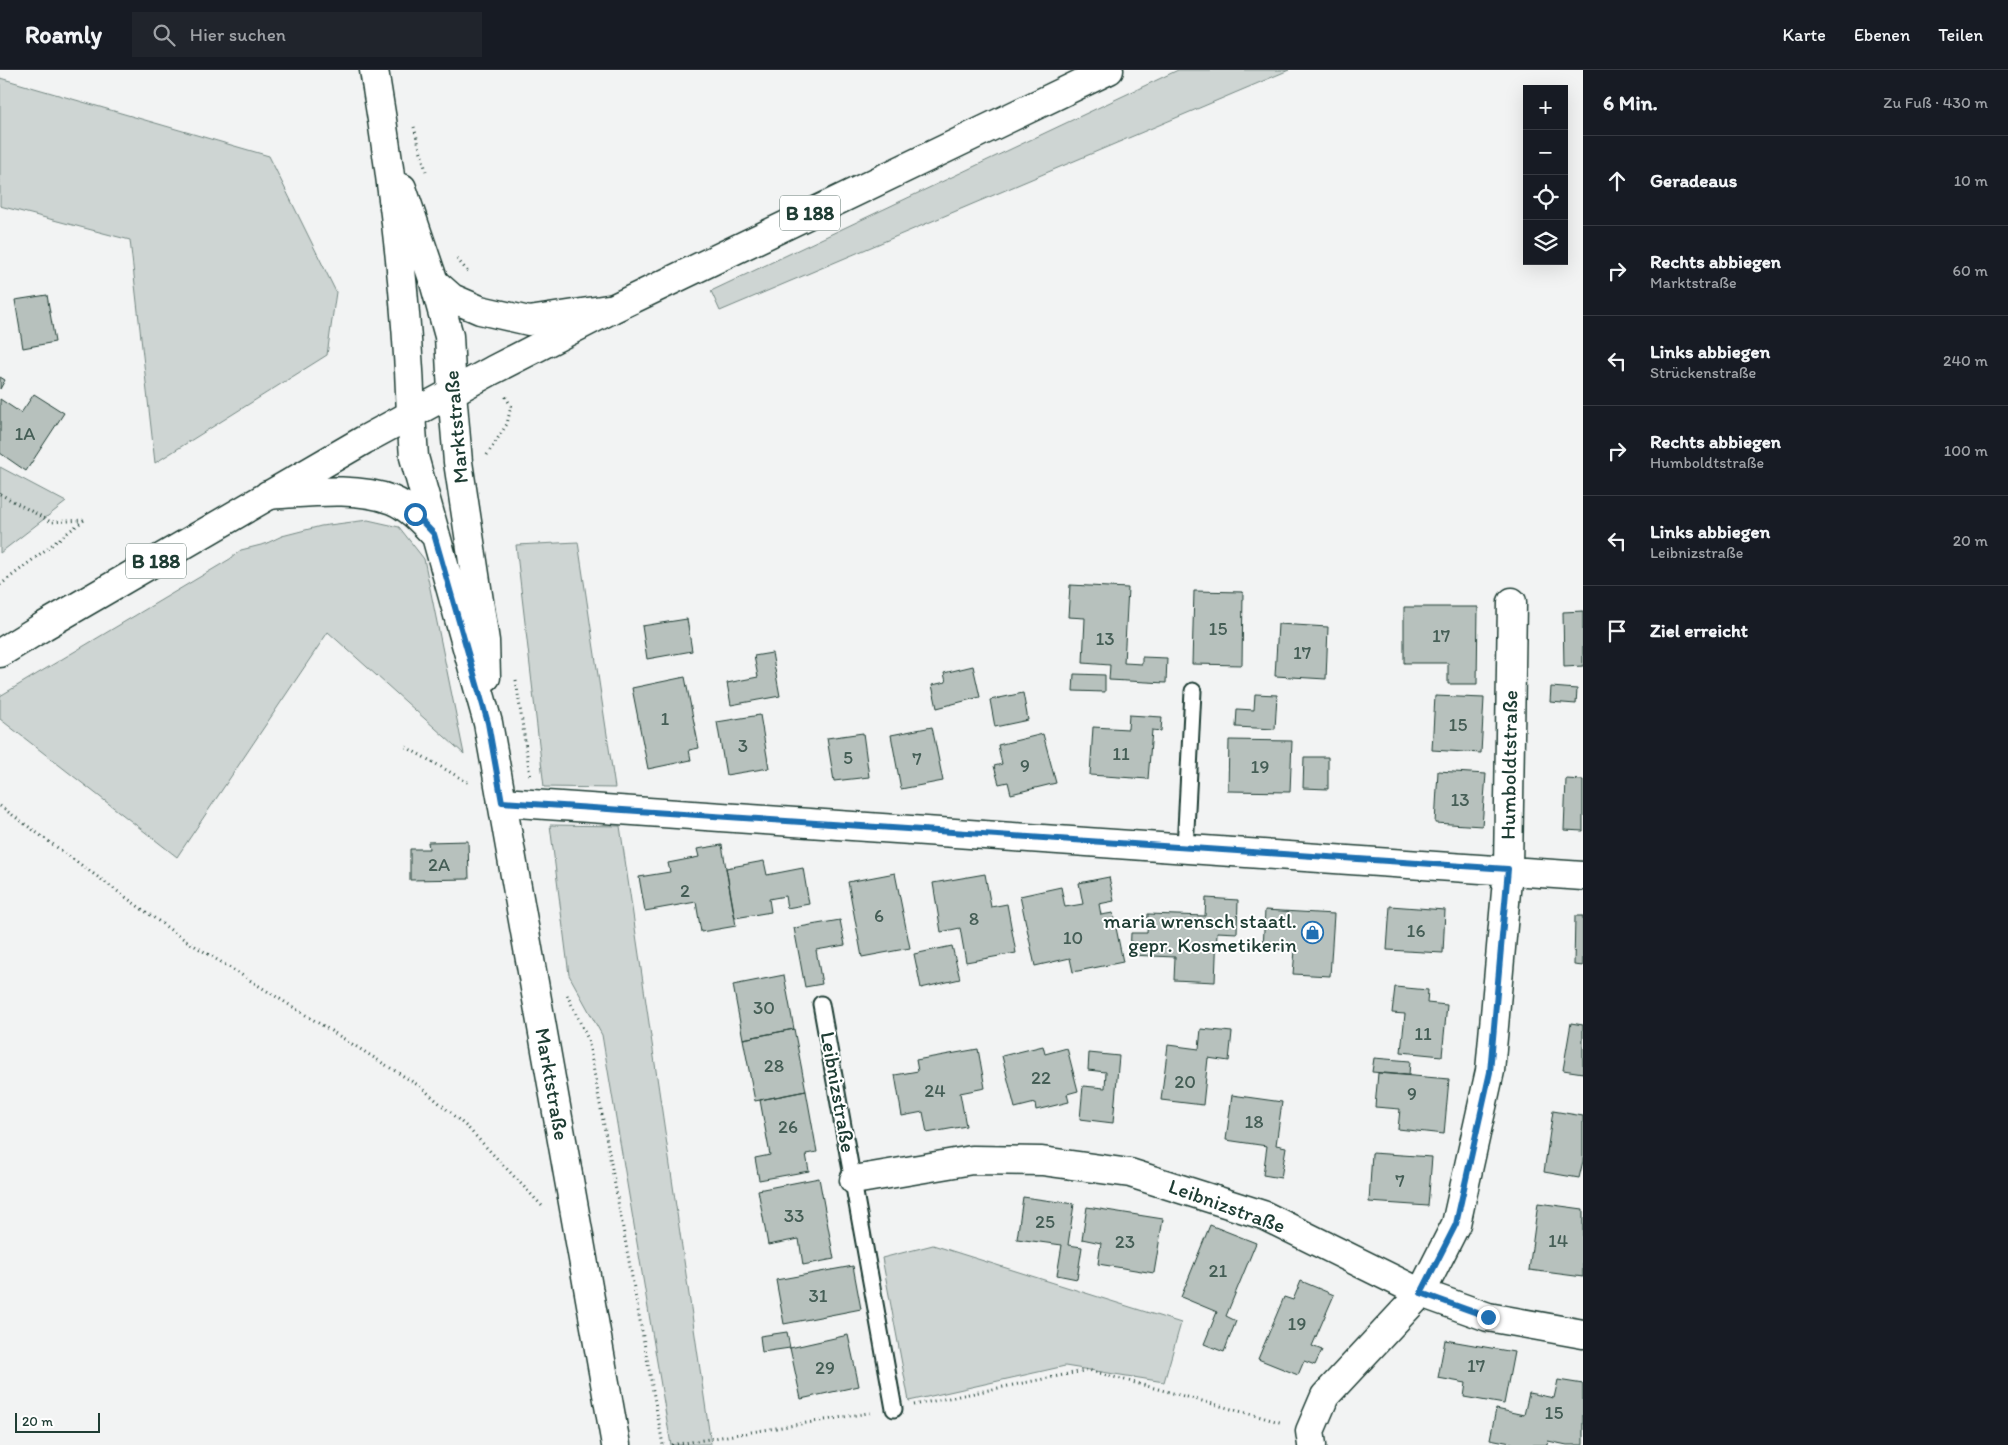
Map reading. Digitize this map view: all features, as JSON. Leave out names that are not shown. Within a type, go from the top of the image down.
[{"type":"street","name":"Marktstraße","points":[[374,70],[385,139],[409,345],[414,457],[488,723],[616,1445]]},
{"type":"street","name":"B 188","points":[[0,654],[44,626],[268,495],[452,392],[612,309],[1109,70]]},
{"type":"street","name":"Marktstraße","points":[[385,139],[434,282],[449,336],[458,462],[484,641],[488,723]]},
{"type":"street","points":[[434,282],[452,298],[480,310],[529,321],[612,309]]},
{"type":"street","points":[[268,495],[330,492],[367,494],[392,500],[415,514],[434,534]]},
{"type":"street","name":"Humboldtstraße","points":[[1311,1438],[1324,1396],[1421,1293],[1456,1224],[1490,1072],[1508,869],[1512,602]]},
{"type":"street","points":[[502,802],[1185,849],[1508,869],[1583,876]]},
{"type":"street","name":"Leibnizstraße","points":[[854,1180],[972,1160],[1042,1161],[1130,1173],[1263,1214],[1421,1293],[1488,1317],[1583,1334]]},
{"type":"lane","points":[[1185,849],[1193,691]]},
{"type":"lane","name":"Leibnizstraße","points":[[821,1004],[894,1409]]},
{"type":"path","points":[[0,494],[51,522],[84,520],[0,584]]},
{"type":"path","points":[[406,747],[502,802]]},
{"type":"path","points":[[0,806],[178,936],[421,1087],[468,1128],[548,1212]]},
{"type":"path","points":[[564,989],[588,1039],[663,1445]]},
{"type":"path","points":[[672,1445],[894,1409],[1088,1370],[1311,1438]]},
{"type":"shaded area","points":[[1178,70],[1289,70],[720,311],[711,291]]},
{"type":"shaded area","points":[[0,78],[269,156],[336,292],[327,355],[155,463],[130,240],[0,206]]},
{"type":"shaded area","points":[[0,467],[66,502],[0,553]]},
{"type":"shaded area","points":[[368,520],[399,527],[424,559],[464,754],[328,632],[177,857],[0,719],[0,696],[230,559],[241,550],[265,544],[282,536],[321,526]]},
{"type":"shaded area","points":[[578,542],[615,788],[544,787],[516,545]]},
{"type":"shaded area","points":[[550,825],[620,826],[711,1444],[671,1445],[602,1035],[569,975]]},
{"type":"shaded area","points":[[933,1245],[1181,1323],[1164,1382],[1065,1366],[909,1401],[882,1258]]},
{"type":"building","points":[[47,295],[55,342],[23,348],[15,300]]},
{"type":"building","points":[[0,377],[5,380],[0,389]]},
{"type":"building","points":[[34,394],[64,413],[26,471],[0,453],[0,399],[21,413]]},
{"type":"building","points":[[1070,585],[1128,588],[1124,663],[1142,664],[1142,657],[1167,658],[1166,683],[1109,680],[1110,665],[1083,663],[1085,618],[1068,617]]},
{"type":"building","points":[[1194,591],[1243,592],[1242,665],[1192,664]]},
{"type":"building","points":[[1404,607],[1478,607],[1477,684],[1448,684],[1448,663],[1404,663]]},
{"type":"building","points":[[1583,611],[1583,666],[1564,667],[1563,612]]},
{"type":"building","points":[[687,619],[692,651],[647,659],[642,626]]},
{"type":"building","points":[[1278,624],[1328,627],[1326,679],[1275,676]]},
{"type":"building","points":[[772,653],[780,696],[731,705],[727,683],[758,677],[754,656]]},
{"type":"building","points":[[973,666],[980,697],[937,708],[932,685],[946,682],[944,673]]},
{"type":"building","points":[[1074,674],[1105,675],[1105,692],[1073,691]]},
{"type":"building","points":[[685,677],[699,748],[689,750],[691,760],[648,769],[632,688]]},
{"type":"building","points":[[1551,687],[1577,689],[1576,704],[1550,702]]},
{"type":"building","points":[[1023,693],[1028,720],[995,727],[990,700]]},
{"type":"building","points":[[1255,694],[1277,695],[1275,729],[1236,727],[1237,709],[1254,710]]},
{"type":"building","points":[[1435,696],[1484,698],[1481,753],[1432,750]]},
{"type":"building","points":[[760,715],[769,768],[726,775],[717,722]]},
{"type":"building","points":[[1129,715],[1162,717],[1161,731],[1152,730],[1148,779],[1090,775],[1093,727],[1128,729]]},
{"type":"building","points":[[932,727],[943,781],[901,789],[891,735]]},
{"type":"building","points":[[863,733],[869,777],[834,781],[827,738]]},
{"type":"building","points":[[1043,734],[1056,783],[1011,794],[1008,782],[999,784],[994,766],[1002,764],[998,745]]},
{"type":"building","points":[[1229,740],[1292,741],[1290,792],[1228,791]]},
{"type":"building","points":[[1304,757],[1328,757],[1328,789],[1303,788]]},
{"type":"building","points":[[1438,771],[1486,774],[1482,826],[1435,823]]},
{"type":"building","points":[[1566,779],[1583,780],[1583,831],[1564,830]]},
{"type":"building","points":[[468,841],[469,879],[410,880],[410,849],[429,849],[428,842]]},
{"type":"building","points":[[722,845],[736,926],[701,932],[696,902],[645,911],[639,877],[670,872],[668,863],[699,857],[697,849]]},
{"type":"building","points":[[764,861],[767,875],[803,868],[809,904],[787,908],[785,896],[769,899],[771,912],[735,918],[726,868]]},
{"type":"building","points":[[895,873],[910,948],[862,957],[848,882]]},
{"type":"building","points":[[985,874],[991,907],[1007,904],[1016,953],[966,962],[960,928],[941,932],[933,883]]},
{"type":"building","points":[[1109,877],[1114,901],[1099,904],[1101,915],[1113,913],[1123,962],[1073,972],[1070,958],[1035,966],[1020,896],[1061,887],[1065,907],[1083,904],[1079,883]]},
{"type":"building","points":[[1206,898],[1238,900],[1237,933],[1217,932],[1215,982],[1174,980],[1175,957],[1130,955],[1131,933],[1147,933],[1148,914],[1205,916]]},
{"type":"building","points":[[1390,906],[1445,910],[1443,953],[1387,950]]},
{"type":"building","points":[[1265,910],[1334,914],[1330,976],[1293,974],[1295,950],[1263,949]]},
{"type":"building","points":[[1575,916],[1583,916],[1583,966],[1574,965]]},
{"type":"building","points":[[840,920],[845,945],[816,950],[822,984],[805,987],[794,928]]},
{"type":"building","points":[[952,946],[960,979],[921,988],[914,954]]},
{"type":"building","points":[[784,975],[794,1029],[743,1039],[733,985]]},
{"type":"building","points":[[1395,987],[1428,990],[1427,1003],[1447,1005],[1442,1056],[1401,1052],[1405,1014],[1392,1013]]},
{"type":"building","points":[[1571,1023],[1583,1025],[1583,1073],[1563,1070]]},
{"type":"building","points":[[794,1029],[806,1091],[755,1101],[743,1039]]},
{"type":"building","points":[[1201,1029],[1232,1032],[1229,1061],[1208,1058],[1203,1105],[1161,1100],[1168,1045],[1199,1049]]},
{"type":"building","points":[[1043,1046],[1045,1054],[1067,1048],[1078,1091],[1067,1094],[1069,1102],[1036,1110],[1035,1103],[1015,1108],[1002,1056]]},
{"type":"building","points":[[978,1049],[985,1088],[960,1093],[966,1126],[927,1133],[923,1112],[902,1116],[895,1075],[918,1071],[916,1060]]},
{"type":"building","points":[[1089,1053],[1119,1056],[1113,1123],[1080,1119],[1083,1086],[1105,1088],[1106,1072],[1088,1070]]},
{"type":"building","points":[[1374,1058],[1410,1061],[1409,1075],[1372,1072]]},
{"type":"building","points":[[1378,1073],[1449,1079],[1444,1134],[1398,1129],[1400,1109],[1375,1107]]},
{"type":"building","points":[[806,1091],[817,1152],[806,1154],[809,1171],[759,1180],[755,1158],[770,1155],[760,1100]]},
{"type":"building","points":[[1232,1095],[1282,1102],[1276,1145],[1286,1147],[1281,1178],[1263,1175],[1267,1146],[1226,1140]]},
{"type":"building","points":[[1553,1111],[1583,1116],[1583,1161],[1579,1178],[1544,1172]]},
{"type":"building","points":[[1372,1153],[1432,1157],[1428,1206],[1369,1202]]},
{"type":"building","points":[[819,1178],[834,1259],[803,1265],[799,1239],[768,1245],[758,1190]]},
{"type":"building","points":[[1023,1197],[1074,1204],[1068,1245],[1082,1247],[1077,1279],[1057,1275],[1062,1245],[1017,1239]]},
{"type":"building","points":[[1538,1203],[1583,1209],[1583,1277],[1529,1270]]},
{"type":"building","points":[[1087,1207],[1163,1219],[1154,1273],[1098,1264],[1101,1243],[1082,1239]]},
{"type":"building","points":[[1210,1225],[1256,1243],[1226,1316],[1236,1321],[1224,1352],[1204,1344],[1217,1312],[1181,1297]]},
{"type":"building","points":[[853,1266],[861,1309],[784,1324],[776,1280]]},
{"type":"building","points":[[1301,1281],[1334,1295],[1312,1346],[1322,1350],[1315,1365],[1304,1361],[1298,1375],[1258,1359],[1284,1297],[1293,1300]]},
{"type":"building","points":[[787,1332],[790,1348],[762,1352],[760,1336]]},
{"type":"building","points":[[848,1335],[859,1386],[801,1399],[790,1348]]},
{"type":"building","points":[[1445,1340],[1514,1352],[1504,1404],[1464,1397],[1466,1383],[1438,1378]]},
{"type":"building","points":[[1558,1380],[1583,1384],[1583,1445],[1567,1445],[1548,1441],[1547,1445],[1521,1445],[1490,1439],[1496,1409],[1524,1415],[1529,1393],[1554,1398]]},
{"type":"place","name":"maria wrensch staatl. gepr. Kosmetikerin","points":[[1313,933]]},
{"type":"route","points":[[415,514],[434,534],[488,723],[502,802],[1185,849],[1508,869],[1490,1072],[1456,1224],[1421,1293],[1488,1317]]}]
